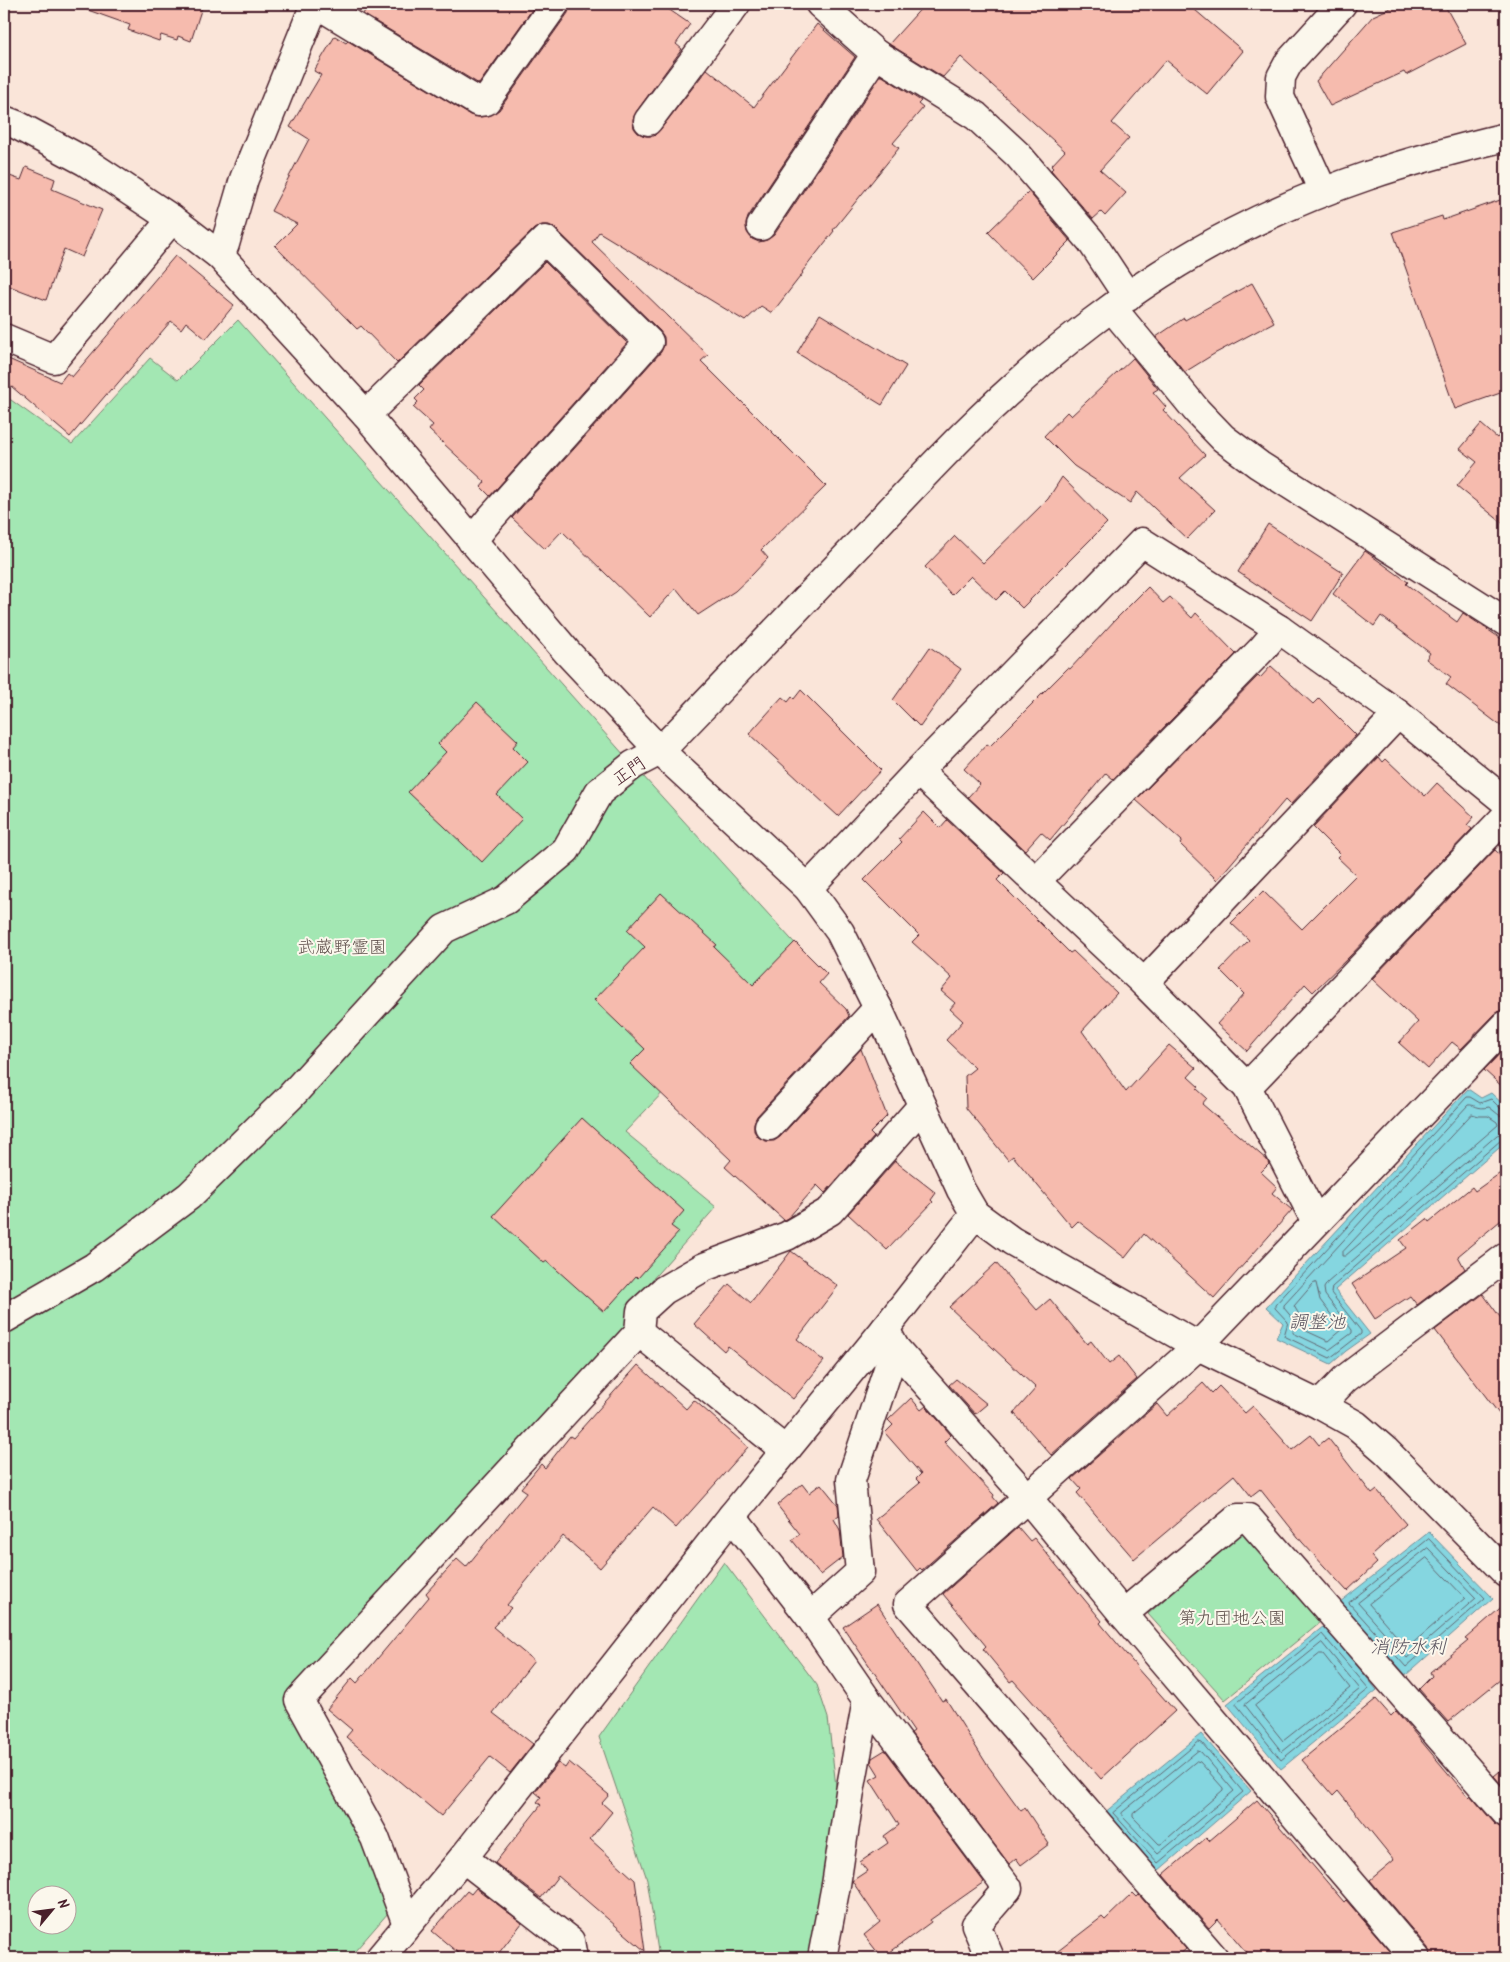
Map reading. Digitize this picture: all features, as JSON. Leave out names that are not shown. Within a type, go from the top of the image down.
[{"type":"street","points":[[220,256],[244,179],[316,4],[478,102],[486,101],[555,4]]},
{"type":"street","points":[[648,121],[736,4]]},
{"type":"street","points":[[820,4],[876,54],[976,116],[1018,156],[1091,241],[1120,303],[1196,411],[1223,438],[1259,465],[1506,622]]},
{"type":"street","points":[[1323,191],[1280,97],[1281,77],[1289,62],[1342,4]]},
{"type":"street","points":[[761,226],[876,54]]},
{"type":"street","points":[[4,120],[86,162],[172,219],[220,256],[366,415],[567,652],[660,751],[808,888],[840,932],[878,1008],[961,1190],[975,1214],[1012,1241],[1198,1346],[1356,1425],[1386,1450],[1506,1573]]},
{"type":"street","name":"正門","points":[[4,1318],[94,1267],[189,1196],[290,1097],[444,929],[506,900],[566,850],[599,792],[633,765],[660,751],[966,432],[1031,372],[1077,334],[1154,278],[1233,232],[1323,191],[1416,160],[1506,137]]},
{"type":"street","points":[[4,338],[54,359],[172,219]]},
{"type":"street","points":[[366,415],[545,240],[649,342],[472,541]]},
{"type":"street","points":[[808,888],[918,771],[1142,542],[1279,629],[1398,714],[1506,802]]},
{"type":"street","points":[[1036,882],[1279,629]]},
{"type":"street","points":[[1144,983],[1398,714]]},
{"type":"street","points":[[918,771],[1144,983],[1247,1087],[1316,1222]]},
{"type":"street","points":[[1247,1087],[1506,816]]},
{"type":"street","points":[[768,1126],[878,1008]]},
{"type":"street","points":[[1214,1958],[908,1604],[1198,1346],[1506,1025]]},
{"type":"street","points":[[407,1924],[375,1838],[299,1700],[639,1332],[641,1311],[664,1290],[704,1267],[787,1236],[830,1211],[922,1106]]},
{"type":"street","points":[[380,1958],[463,1858],[732,1516],[786,1451],[890,1338],[975,1214]]},
{"type":"street","points":[[1320,1406],[1345,1379],[1506,1256]]},
{"type":"street","points":[[639,1332],[786,1451]]},
{"type":"street","points":[[890,1338],[1416,1958]]},
{"type":"street","points":[[810,1617],[860,1572],[850,1480],[890,1338]]},
{"type":"street","points":[[732,1516],[810,1617],[867,1700],[1008,1888],[976,1924],[990,1958]]},
{"type":"street","points":[[1123,1614],[1238,1518],[1248,1518],[1506,1814]]},
{"type":"street","points":[[822,1958],[867,1700]]},
{"type":"street","points":[[463,1858],[570,1942],[573,1958]]},
{"type":"green space","name":"武蔵野霊園","points":[[238,320],[633,765],[800,949],[625,1132],[716,1207],[629,1306],[624,1332],[285,1696],[366,1851],[388,1913],[349,1958],[4,1958],[4,395],[72,444],[150,358],[178,380]]},
{"type":"green space","name":"第九団地公園","points":[[1241,1532],[1320,1622],[1225,1700],[1148,1614]]},
{"type":"green space","points":[[724,1562],[817,1685],[828,1718],[837,1795],[827,1885],[808,1958],[659,1958],[647,1879],[599,1737]]},
{"type":"water","name":"調整池","points":[[1468,1089],[1481,1098],[1491,1093],[1506,1107],[1506,1142],[1335,1290],[1370,1334],[1331,1364],[1276,1338],[1283,1323],[1266,1307]]},
{"type":"water","name":"消防水利","points":[[1429,1532],[1493,1598],[1406,1675],[1340,1602]]},
{"type":"water","points":[[1324,1626],[1377,1690],[1281,1769],[1227,1704]]},
{"type":"water","points":[[1201,1734],[1251,1791],[1158,1871],[1104,1813]]},
{"type":"building","points":[[86,4],[203,4],[191,41],[178,36],[177,40],[161,35],[159,41],[128,30],[130,25],[85,9]]},
{"type":"building","points":[[369,4],[536,4],[479,84],[363,14]]},
{"type":"building","points":[[570,4],[661,4],[690,24],[676,44],[682,49],[636,112],[633,119],[634,128],[638,133],[646,136],[654,136],[660,130],[707,69],[754,107],[817,24],[855,57],[748,217],[746,224],[747,232],[752,239],[759,242],[767,240],[774,235],[881,75],[921,101],[918,104],[923,108],[893,143],[899,148],[833,230],[772,313],[761,306],[745,321],[599,232],[592,242],[708,355],[701,361],[826,486],[761,550],[768,558],[753,574],[735,591],[698,615],[676,588],[650,617],[562,531],[545,549],[512,518],[661,352],[664,345],[664,337],[660,331],[556,229],[549,225],[542,225],[534,229],[397,363],[361,326],[357,329],[275,246],[297,224],[271,211],[309,139],[290,127],[321,75],[314,71],[335,36],[346,43],[348,41],[470,115],[488,116],[499,110],[568,13]]},
{"type":"building","points":[[925,4],[1188,4],[1243,51],[1207,94],[1166,60],[1112,123],[1129,138],[1100,170],[1126,193],[1105,216],[1101,212],[1093,219],[1051,170],[1053,168],[1051,166],[1065,151],[961,57],[943,77],[889,44]]},
{"type":"building","points":[[1399,4],[1444,4],[1466,44],[1406,75],[1404,72],[1330,106],[1316,81],[1373,16]]},
{"type":"building","points":[[26,167],[55,179],[52,189],[102,210],[82,257],[64,249],[46,300],[4,284],[4,174],[21,180]]},
{"type":"building","points":[[1029,192],[1070,241],[1033,278],[988,232]]},
{"type":"building","points":[[1506,198],[1506,391],[1455,409],[1393,232],[1442,216],[1443,220]]},
{"type":"building","points":[[175,256],[234,305],[206,339],[186,322],[181,329],[171,321],[70,437],[4,380],[4,357],[60,382],[67,373],[72,377]]},
{"type":"building","points":[[545,262],[627,343],[490,496],[481,487],[485,482],[429,430],[433,425],[413,407],[418,402],[415,399],[424,390],[419,385]]},
{"type":"building","points":[[1252,283],[1274,322],[1185,372],[1156,337],[1184,318],[1185,320]]},
{"type":"building","points":[[820,314],[906,366],[882,405],[797,353]]},
{"type":"building","points":[[1133,358],[1158,389],[1153,392],[1166,407],[1163,410],[1205,455],[1180,478],[1215,510],[1187,539],[1137,492],[1130,503],[1074,466],[1044,436],[1067,412],[1071,416]]},
{"type":"building","points":[[1481,424],[1497,438],[1506,427],[1506,526],[1457,486],[1477,462],[1460,449]]},
{"type":"building","points":[[1062,477],[1107,523],[1022,608],[1005,591],[996,600],[971,576],[952,595],[925,567],[955,536],[983,563],[1048,499]]},
{"type":"building","points":[[1268,524],[1343,573],[1312,621],[1238,572]]},
{"type":"building","points":[[1365,551],[1408,582],[1406,584],[1457,622],[1463,613],[1506,642],[1506,730],[1446,684],[1451,677],[1426,659],[1430,653],[1381,616],[1374,626],[1333,594]]},
{"type":"building","points":[[1148,587],[1163,603],[1170,597],[1192,618],[1196,613],[1236,654],[1113,779],[1106,773],[1050,840],[1041,832],[1025,850],[968,797],[980,784],[964,769],[987,744],[990,746],[1068,668],[1070,669]]},
{"type":"building","points":[[930,647],[961,669],[920,727],[893,700]]},
{"type":"building","points":[[1271,666],[1313,704],[1319,698],[1356,735],[1290,805],[1285,800],[1217,880],[1180,844],[1182,841],[1136,800],[1258,676],[1260,678]]},
{"type":"building","points":[[801,690],[881,770],[838,816],[749,734],[782,697],[788,702],[792,697],[794,699]]},
{"type":"building","points":[[477,702],[518,741],[513,747],[528,762],[497,795],[522,819],[482,862],[408,792],[446,752],[438,744]]},
{"type":"building","points":[[1379,757],[1383,762],[1386,759],[1425,796],[1437,783],[1474,817],[1467,825],[1472,829],[1313,992],[1305,984],[1247,1051],[1217,1024],[1244,994],[1220,970],[1249,940],[1231,923],[1263,891],[1302,929],[1356,875],[1337,857],[1340,854],[1313,827]]},
{"type":"building","points":[[924,812],[940,828],[947,820],[1004,873],[997,880],[1070,953],[1073,951],[1117,993],[1082,1031],[1126,1092],[1169,1045],[1196,1068],[1188,1077],[1207,1098],[1202,1104],[1267,1160],[1269,1164],[1261,1172],[1277,1187],[1272,1193],[1292,1210],[1214,1298],[1144,1234],[1125,1258],[1078,1221],[1072,1227],[1013,1156],[1008,1160],[966,1108],[965,1076],[975,1068],[946,1040],[963,1021],[950,1009],[955,1003],[941,991],[952,978],[912,942],[919,935],[864,880],[902,842],[899,839]]},
{"type":"building","points":[[1495,850],[1506,860],[1506,1010],[1501,1010],[1495,1014],[1461,1049],[1452,1042],[1428,1069],[1399,1043],[1418,1022],[1372,979]]},
{"type":"building","points":[[661,893],[717,945],[714,947],[753,985],[795,942],[827,974],[819,983],[846,1009],[849,1016],[757,1116],[754,1123],[754,1131],[758,1137],[766,1141],[774,1141],[780,1137],[861,1049],[887,1116],[870,1133],[874,1137],[825,1193],[817,1185],[789,1217],[784,1220],[725,1167],[731,1160],[630,1064],[645,1049],[594,1000],[645,947],[627,930]]},
{"type":"building","points":[[1506,1047],[1506,1090],[1484,1070]]},
{"type":"building","points":[[582,1118],[684,1211],[671,1226],[679,1232],[638,1278],[636,1276],[604,1312],[547,1261],[544,1263],[493,1216]]},
{"type":"building","points":[[895,1161],[936,1193],[931,1200],[933,1202],[887,1250],[848,1214]]},
{"type":"building","points":[[1506,1169],[1506,1216],[1458,1256],[1465,1269],[1417,1305],[1410,1296],[1375,1319],[1352,1284],[1406,1248],[1400,1240],[1427,1219],[1429,1222],[1472,1187],[1475,1191]]},
{"type":"building","points":[[791,1251],[838,1286],[797,1339],[824,1361],[793,1399],[728,1346],[724,1351],[694,1324],[729,1284],[751,1303]]},
{"type":"building","points":[[996,1263],[1037,1310],[1050,1299],[1087,1344],[1091,1341],[1109,1364],[1119,1356],[1137,1379],[1051,1455],[1014,1413],[1036,1388],[949,1307]]},
{"type":"building","points":[[1483,1294],[1506,1325],[1506,1423],[1435,1330]]},
{"type":"building","points":[[638,1365],[686,1409],[694,1400],[748,1447],[676,1528],[653,1507],[600,1568],[563,1536],[507,1605],[511,1608],[493,1627],[534,1661],[493,1713],[533,1744],[510,1773],[490,1757],[441,1816],[346,1737],[352,1730],[327,1709],[352,1678],[357,1683],[429,1597],[426,1593],[457,1559],[466,1567],[527,1492],[521,1488],[541,1464],[545,1468],[570,1436],[573,1438]]},
{"type":"building","points":[[956,1379],[987,1404],[975,1414],[949,1385]]},
{"type":"building","points":[[1203,1383],[1212,1393],[1219,1386],[1245,1413],[1253,1406],[1292,1450],[1311,1435],[1319,1445],[1328,1438],[1372,1494],[1377,1490],[1406,1524],[1371,1556],[1377,1563],[1347,1591],[1302,1542],[1260,1489],[1251,1496],[1234,1475],[1134,1559],[1077,1493],[1081,1489],[1072,1479],[1157,1404],[1167,1416]]},
{"type":"building","points":[[911,1398],[921,1410],[926,1406],[951,1435],[944,1442],[994,1495],[993,1497],[998,1503],[922,1570],[920,1568],[917,1571],[876,1519],[920,1483],[916,1479],[921,1474],[885,1433],[893,1425],[888,1420]]},
{"type":"building","points":[[802,1484],[809,1493],[821,1484],[838,1505],[839,1515],[834,1519],[840,1530],[843,1557],[820,1575],[792,1540],[800,1534],[777,1505]]},
{"type":"building","points":[[1018,1527],[1030,1541],[1034,1538],[1102,1621],[1100,1623],[1175,1711],[1101,1779],[1013,1680],[1010,1682],[983,1649],[986,1646],[943,1594]]},
{"type":"building","points":[[1506,1603],[1506,1675],[1448,1722],[1419,1689],[1432,1676],[1430,1672],[1468,1641],[1465,1639]]},
{"type":"building","points":[[877,1604],[942,1701],[946,1699],[986,1763],[1021,1811],[1025,1808],[1049,1844],[1021,1865],[1016,1858],[1009,1864],[911,1733],[914,1731],[843,1627]]},
{"type":"building","points":[[1376,1699],[1391,1716],[1396,1711],[1468,1797],[1470,1795],[1495,1824],[1501,1828],[1506,1828],[1506,1946],[1492,1958],[1431,1958],[1428,1948],[1370,1880],[1394,1860],[1338,1791],[1333,1796],[1302,1760]]},
{"type":"building","points":[[885,1750],[984,1882],[930,1920],[931,1922],[882,1958],[864,1935],[880,1922],[852,1881],[867,1871],[860,1862],[888,1843],[884,1836],[899,1825],[870,1780],[879,1775],[871,1762],[872,1758]]},
{"type":"building","points":[[569,1762],[609,1795],[602,1803],[612,1812],[590,1839],[635,1880],[645,1951],[558,1876],[541,1898],[495,1863],[541,1805],[537,1802],[541,1797],[535,1792],[558,1763],[565,1768]]},
{"type":"building","points":[[1506,1766],[1506,1790],[1494,1776]]},
{"type":"building","points":[[1257,1800],[1344,1902],[1346,1900],[1396,1958],[1251,1958],[1218,1919],[1209,1928],[1163,1875],[1206,1838],[1209,1841]]},
{"type":"building","points":[[476,1888],[522,1923],[495,1958],[464,1958],[432,1931],[467,1891],[471,1894]]},
{"type":"building","points":[[1133,1893],[1137,1897],[1139,1895],[1186,1949],[1176,1958],[1049,1958],[1102,1917],[1105,1920]]}]
